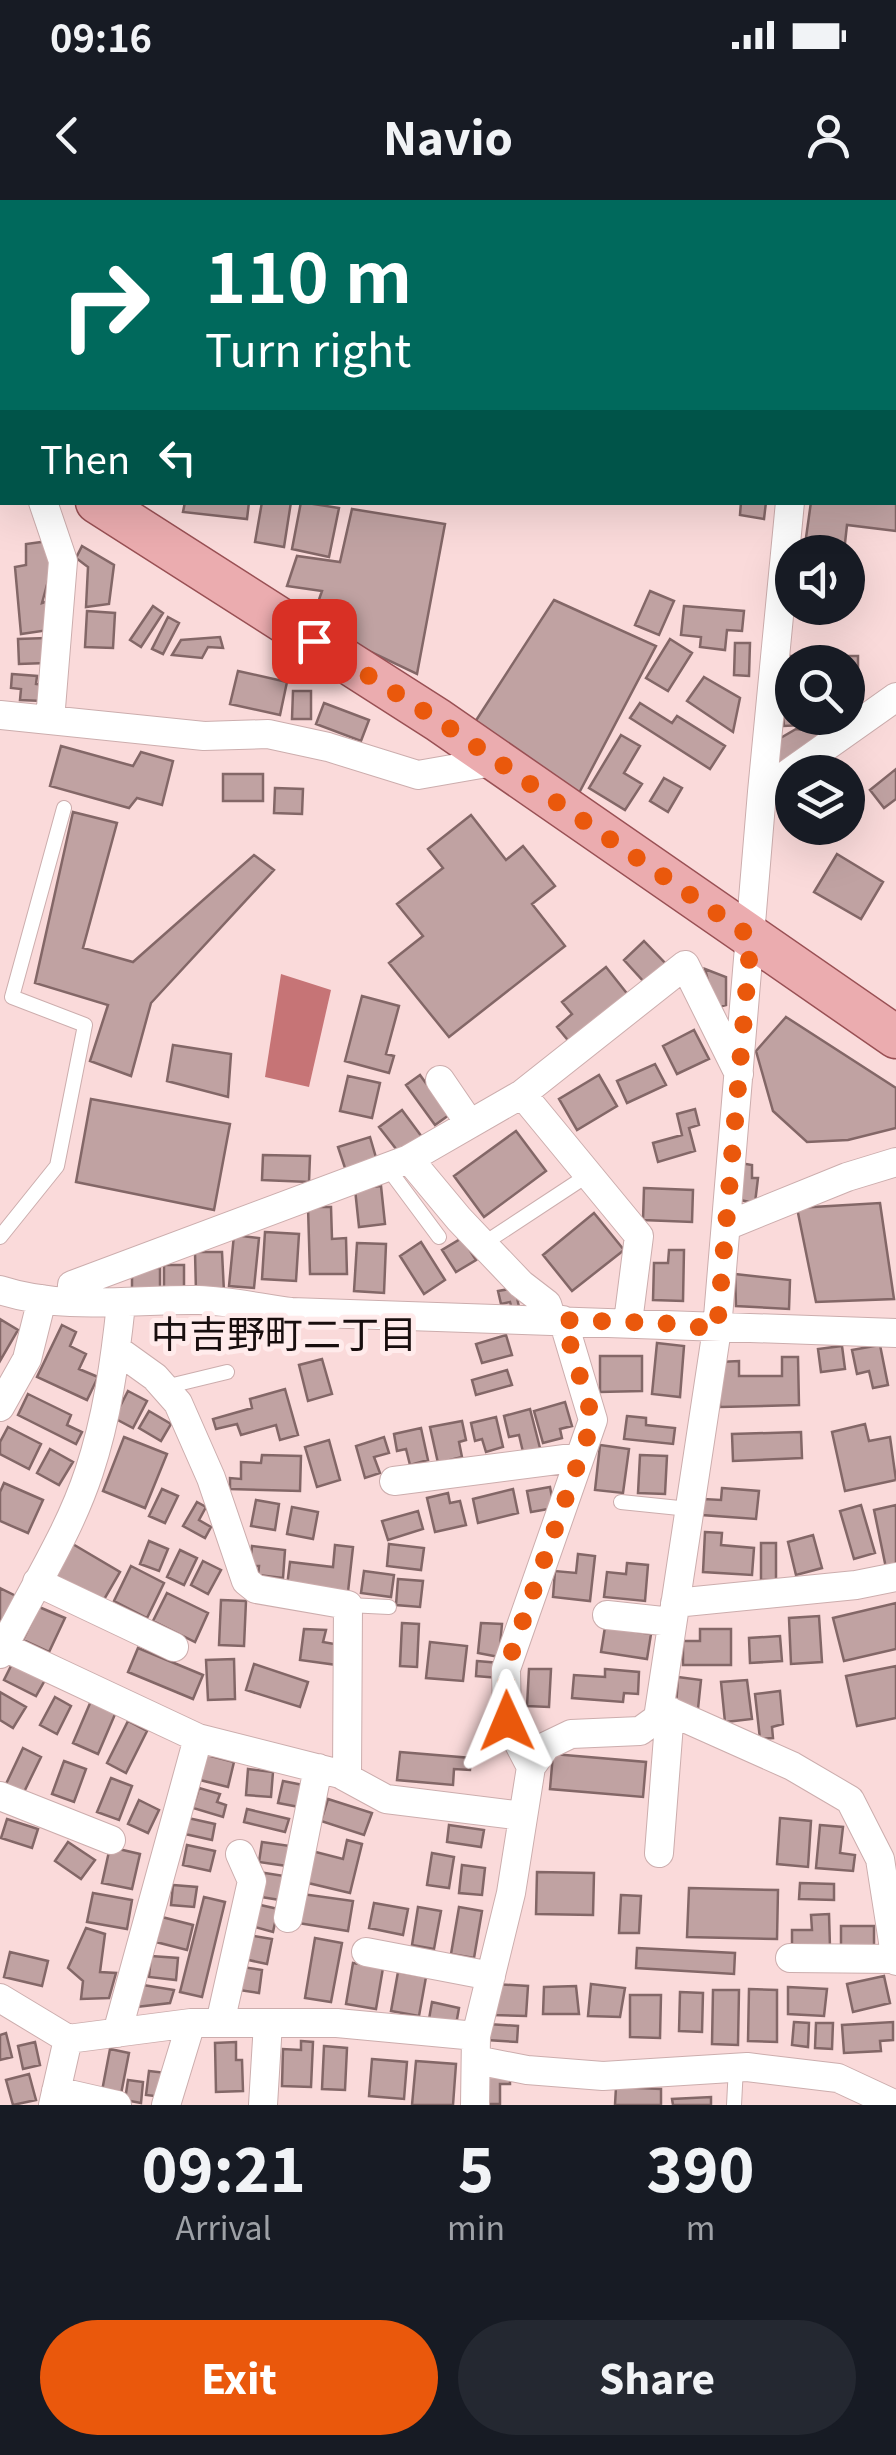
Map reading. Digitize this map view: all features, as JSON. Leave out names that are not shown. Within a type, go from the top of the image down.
[{"type":"main road","points":[[102,505],[498,761],[896,1037]]},
{"type":"street","points":[[44,505],[64,560],[50,720]]},
{"type":"street","points":[[659,1853],[673,1612],[717,1329],[790,505]]},
{"type":"street","points":[[762,792],[896,697]]},
{"type":"street","points":[[0,714],[204,736],[268,734],[328,747],[418,775],[498,761]]},
{"type":"street","points":[[71,1302],[72,1285],[398,1163],[470,1124],[522,1094],[685,965],[740,1074]]},
{"type":"street","points":[[440,1080],[470,1124]]},
{"type":"street","points":[[522,1094],[639,1236],[628,1322]]},
{"type":"street","points":[[726,1226],[847,1177],[896,1162]]},
{"type":"street","points":[[398,1163],[521,1284],[547,1304],[557,1320],[593,1420],[506,1669],[507,1721],[530,1767]]},
{"type":"street","points":[[0,1290],[71,1302],[200,1300],[291,1312],[896,1334]]},
{"type":"street","points":[[0,1407],[26,1359],[42,1299]]},
{"type":"street","points":[[122,1304],[112,1379],[89,1472],[64,1532],[2,1650],[198,1738],[347,1777],[386,1799],[523,1816]]},
{"type":"street","points":[[116,1348],[178,1403],[246,1582],[256,1588],[348,1604],[347,1777]]},
{"type":"street","points":[[394,1481],[580,1457]]},
{"type":"street","points":[[607,1615],[673,1612],[896,1577]]},
{"type":"street","points":[[36,1582],[174,1648]]},
{"type":"street","points":[[475,2105],[476,2048],[511,1893],[530,1767],[546,1746],[571,1734],[640,1731],[665,1709]]},
{"type":"street","points":[[665,1709],[792,1766],[850,1800],[880,1859],[896,1960],[790,1958]]},
{"type":"street","points":[[116,2033],[198,1738]]},
{"type":"street","points":[[288,1918],[318,1768]]},
{"type":"street","points":[[0,1796],[110,1840]]},
{"type":"street","points":[[220,2023],[252,1881],[240,1854]]},
{"type":"street","points":[[366,1952],[491,1976]]},
{"type":"street","points":[[0,1998],[68,2039],[190,2023],[337,2023],[476,2048],[527,2070],[603,2076],[736,2068],[838,2078],[896,2105]]},
{"type":"street","points":[[0,2023],[31,2017]]},
{"type":"street","points":[[166,2105],[190,2023]]},
{"type":"street","points":[[262,2105],[268,2023]]},
{"type":"street","points":[[68,2039],[55,2098],[117,2105]]},
{"type":"lane","points":[[0,1237],[57,1166],[85,1025],[12,997],[64,808]]},
{"type":"lane","points":[[398,1163],[439,1237]]},
{"type":"lane","points":[[483,1244],[588,1174]]},
{"type":"lane","points":[[164,1387],[227,1372]]},
{"type":"lane","points":[[621,1502],[689,1509]]},
{"type":"lane","points":[[348,1604],[389,1607]]},
{"type":"lane","points":[[734,2105],[736,2068]]},
{"type":"shaded area","points":[[281,974],[331,990],[309,1087],[265,1077]]},
{"type":"building","points":[[184,505],[249,505],[247,519],[183,512]]},
{"type":"building","points":[[261,505],[291,505],[284,547],[255,542]]},
{"type":"building","points":[[300,505],[339,508],[329,557],[292,549]]},
{"type":"building","points":[[741,505],[766,505],[764,519],[740,515]]},
{"type":"building","points":[[811,505],[896,505],[896,531],[847,525],[846,535],[806,535]]},
{"type":"building","points":[[352,509],[445,524],[417,674],[329,632],[315,611],[322,591],[287,586],[297,556],[340,562]]},
{"type":"building","points":[[49,541],[54,559],[42,603],[54,599],[49,630],[21,634],[15,567],[26,565],[26,544]]},
{"type":"building","points":[[82,546],[114,565],[109,604],[86,607],[88,567],[76,558]]},
{"type":"building","points":[[650,591],[674,601],[659,635],[635,625]]},
{"type":"building","points":[[554,600],[656,646],[578,795],[475,722]]},
{"type":"building","points":[[153,606],[163,613],[141,647],[130,640]]},
{"type":"building","points":[[684,606],[744,611],[742,631],[727,630],[725,650],[700,647],[701,637],[681,635]]},
{"type":"building","points":[[87,611],[115,613],[113,648],[85,647]]},
{"type":"building","points":[[168,617],[179,623],[163,654],[152,649]]},
{"type":"building","points":[[220,637],[223,648],[208,647],[202,658],[172,655],[181,640]]},
{"type":"building","points":[[46,638],[46,663],[19,664],[18,639]]},
{"type":"building","points":[[670,639],[692,653],[668,691],[646,678]]},
{"type":"building","points":[[735,643],[750,643],[749,676],[734,675]]},
{"type":"building","points":[[238,671],[287,682],[280,715],[230,704]]},
{"type":"building","points":[[12,674],[37,676],[36,684],[43,685],[42,701],[20,700],[21,689],[11,688]]},
{"type":"building","points":[[704,677],[740,698],[733,732],[687,701]]},
{"type":"building","points":[[293,691],[311,691],[311,719],[292,719]]},
{"type":"building","points":[[324,703],[369,720],[361,741],[316,724]]},
{"type":"building","points":[[640,703],[672,723],[677,716],[725,746],[710,769],[630,718]]},
{"type":"building","points":[[621,735],[640,746],[624,773],[642,784],[625,810],[589,788]]},
{"type":"building","points":[[786,735],[824,735],[797,755],[775,755],[775,772],[769,776],[772,743]]},
{"type":"building","points":[[61,746],[133,766],[141,752],[173,761],[162,805],[137,798],[129,808],[50,786]]},
{"type":"building","points":[[896,769],[896,799],[884,808],[870,790]]},
{"type":"building","points":[[223,774],[263,774],[263,801],[223,801]]},
{"type":"building","points":[[664,778],[682,788],[668,812],[650,801]]},
{"type":"building","points":[[275,788],[303,789],[302,814],[274,813]]},
{"type":"building","points":[[73,812],[117,823],[83,948],[133,962],[254,855],[274,870],[151,1003],[131,1076],[90,1061],[108,1005],[35,983]]},
{"type":"building","points":[[471,815],[506,860],[523,846],[555,886],[532,904],[565,946],[449,1037],[389,963],[423,936],[397,904],[443,868],[428,849]]},
{"type":"building","points":[[837,854],[883,882],[861,919],[814,892]]},
{"type":"building","points":[[644,941],[666,964],[645,983],[624,960]]},
{"type":"building","points":[[606,967],[629,996],[571,1044],[557,1027],[572,1014],[562,1002]]},
{"type":"building","points":[[705,969],[726,977],[726,1005],[715,1008]]},
{"type":"building","points":[[362,996],[399,1006],[386,1054],[394,1056],[389,1073],[345,1061]]},
{"type":"building","points":[[786,1017],[896,1088],[896,1128],[848,1140],[807,1142],[773,1111],[756,1051]]},
{"type":"building","points":[[694,1030],[709,1059],[677,1074],[663,1046]]},
{"type":"building","points":[[173,1045],[231,1054],[228,1097],[167,1081]]},
{"type":"building","points":[[655,1064],[666,1085],[627,1103],[617,1081]]},
{"type":"building","points":[[420,1075],[449,1115],[435,1125],[406,1085]]},
{"type":"building","points":[[599,1075],[617,1106],[577,1130],[559,1099]]},
{"type":"building","points":[[348,1076],[380,1083],[372,1118],[340,1111]]},
{"type":"building","points":[[91,1099],[230,1124],[214,1210],[76,1182]]},
{"type":"building","points":[[695,1109],[699,1125],[689,1128],[695,1151],[658,1162],[653,1143],[682,1135],[677,1114]]},
{"type":"building","points":[[402,1110],[422,1137],[400,1154],[379,1127]]},
{"type":"building","points":[[516,1131],[546,1171],[484,1217],[454,1176]]},
{"type":"building","points":[[370,1137],[377,1161],[346,1171],[338,1147]]},
{"type":"building","points":[[263,1155],[310,1156],[309,1182],[262,1180]]},
{"type":"building","points":[[740,1163],[752,1165],[752,1178],[758,1178],[755,1203],[740,1200]]},
{"type":"building","points":[[381,1186],[385,1224],[359,1227],[355,1189]]},
{"type":"building","points":[[644,1188],[693,1190],[692,1222],[643,1220]]},
{"type":"building","points":[[880,1203],[894,1299],[816,1302],[797,1208]]},
{"type":"building","points":[[308,1207],[331,1207],[332,1239],[346,1238],[347,1274],[310,1274]]},
{"type":"building","points":[[594,1213],[624,1250],[572,1291],[543,1255]]},
{"type":"building","points":[[265,1232],[299,1234],[296,1281],[262,1279]]},
{"type":"building","points":[[234,1235],[259,1238],[254,1288],[229,1286]]},
{"type":"building","points":[[462,1238],[476,1260],[456,1272],[442,1250]]},
{"type":"building","points":[[421,1242],[445,1280],[424,1294],[400,1256]]},
{"type":"building","points":[[357,1243],[386,1244],[384,1293],[354,1291]]},
{"type":"building","points":[[669,1250],[684,1250],[683,1301],[653,1300],[654,1263],[668,1263]]},
{"type":"building","points":[[195,1252],[222,1252],[224,1292],[196,1292]]},
{"type":"building","points":[[164,1265],[184,1265],[184,1292],[164,1293]]},
{"type":"building","points":[[132,1268],[160,1268],[160,1291],[132,1291]]},
{"type":"building","points":[[735,1274],[790,1280],[789,1309],[736,1306]]},
{"type":"building","points":[[515,1288],[519,1307],[512,1309],[510,1302],[501,1304],[498,1291]]},
{"type":"building","points":[[0,1319],[18,1330],[0,1361]]},
{"type":"building","points":[[62,1325],[76,1332],[70,1346],[86,1354],[79,1369],[98,1377],[87,1400],[37,1377]]},
{"type":"building","points":[[506,1335],[512,1355],[482,1363],[476,1344]]},
{"type":"building","points":[[657,1343],[684,1346],[680,1397],[652,1394]]},
{"type":"building","points":[[880,1345],[888,1385],[873,1388],[869,1371],[857,1374],[852,1350]]},
{"type":"building","points":[[842,1346],[845,1369],[821,1372],[818,1349]]},
{"type":"building","points":[[600,1356],[642,1356],[642,1391],[600,1392]]},
{"type":"building","points":[[782,1357],[798,1357],[799,1405],[720,1407],[719,1362],[739,1361],[739,1376],[782,1376]]},
{"type":"building","points":[[322,1359],[332,1394],[308,1401],[299,1365]]},
{"type":"building","points":[[507,1370],[512,1385],[476,1395],[472,1380]]},
{"type":"building","points":[[285,1389],[298,1435],[280,1440],[276,1425],[241,1435],[237,1424],[216,1429],[213,1419],[252,1408],[250,1399]]},
{"type":"building","points":[[128,1391],[147,1401],[133,1428],[114,1418]]},
{"type":"building","points":[[28,1394],[71,1415],[67,1425],[82,1432],[76,1444],[18,1415]]},
{"type":"building","points":[[565,1402],[572,1426],[560,1429],[562,1438],[543,1443],[534,1411]]},
{"type":"building","points":[[530,1409],[540,1448],[523,1452],[519,1435],[509,1437],[504,1416]]},
{"type":"building","points":[[149,1411],[171,1424],[161,1441],[139,1428]]},
{"type":"building","points":[[627,1416],[646,1418],[646,1425],[675,1428],[673,1444],[624,1439]]},
{"type":"building","points":[[496,1417],[503,1447],[486,1452],[482,1439],[475,1441],[471,1423]]},
{"type":"building","points":[[462,1421],[466,1440],[459,1442],[462,1457],[438,1463],[430,1427]]},
{"type":"building","points":[[865,1424],[869,1441],[890,1437],[896,1480],[845,1491],[832,1432]]},
{"type":"building","points":[[8,1427],[41,1444],[29,1469],[0,1454],[0,1442]]},
{"type":"building","points":[[421,1428],[428,1460],[410,1465],[406,1449],[397,1451],[394,1434]]},
{"type":"building","points":[[801,1432],[802,1458],[733,1461],[732,1434]]},
{"type":"building","points":[[124,1437],[167,1454],[145,1508],[103,1491]]},
{"type":"building","points":[[384,1437],[389,1453],[374,1457],[380,1473],[365,1478],[356,1446]]},
{"type":"building","points":[[329,1440],[340,1480],[317,1487],[305,1447]]},
{"type":"building","points":[[600,1445],[629,1449],[623,1493],[595,1490]]},
{"type":"building","points":[[50,1449],[73,1462],[59,1485],[37,1473]]},
{"type":"building","points":[[262,1455],[301,1456],[300,1491],[230,1489],[230,1478],[241,1479],[241,1462],[261,1463]]},
{"type":"building","points":[[640,1455],[667,1456],[665,1494],[638,1493]]},
{"type":"building","points":[[4,1483],[43,1500],[28,1533],[0,1521],[0,1492]]},
{"type":"building","points":[[550,1487],[554,1508],[531,1512],[527,1491]]},
{"type":"building","points":[[722,1488],[759,1491],[756,1519],[702,1515],[704,1499],[721,1500]]},
{"type":"building","points":[[162,1489],[178,1496],[165,1523],[149,1516]]},
{"type":"building","points":[[513,1489],[518,1513],[478,1523],[473,1499]]},
{"type":"building","points":[[448,1493],[450,1503],[460,1501],[466,1525],[435,1532],[427,1498]]},
{"type":"building","points":[[256,1500],[279,1504],[275,1530],[251,1526]]},
{"type":"building","points":[[197,1502],[206,1507],[199,1520],[211,1527],[205,1538],[183,1526]]},
{"type":"building","points":[[861,1505],[875,1553],[854,1559],[840,1511]]},
{"type":"building","points":[[896,1505],[896,1566],[886,1568],[874,1510]]},
{"type":"building","points":[[292,1507],[318,1512],[313,1539],[287,1534]]},
{"type":"building","points":[[418,1511],[423,1529],[388,1540],[382,1521]]},
{"type":"building","points":[[705,1532],[722,1533],[721,1545],[754,1548],[752,1575],[703,1572]]},
{"type":"building","points":[[813,1535],[822,1568],[796,1575],[788,1542]]},
{"type":"building","points":[[149,1541],[168,1549],[159,1571],[140,1564]]},
{"type":"building","points":[[71,1543],[120,1572],[102,1603],[53,1574]]},
{"type":"building","points":[[761,1543],[776,1543],[776,1580],[761,1580]]},
{"type":"building","points":[[389,1544],[424,1548],[421,1570],[387,1566]]},
{"type":"building","points":[[335,1545],[353,1547],[348,1592],[287,1586],[290,1562],[333,1567]]},
{"type":"building","points":[[252,1546],[285,1550],[283,1578],[258,1575],[259,1566],[250,1566]]},
{"type":"building","points":[[180,1550],[197,1558],[184,1585],[167,1577]]},
{"type":"building","points":[[578,1554],[595,1556],[590,1601],[553,1597],[555,1571],[576,1573]]},
{"type":"building","points":[[203,1561],[221,1570],[208,1594],[191,1585]]},
{"type":"building","points":[[627,1563],[648,1565],[645,1601],[604,1597],[607,1572],[626,1574]]},
{"type":"building","points":[[131,1566],[164,1583],[147,1618],[114,1601]]},
{"type":"building","points":[[364,1571],[394,1575],[391,1597],[361,1593]]},
{"type":"building","points":[[398,1579],[423,1581],[420,1607],[396,1605]]},
{"type":"building","points":[[0,1588],[16,1596],[0,1628]]},
{"type":"building","points":[[167,1593],[208,1613],[195,1642],[153,1621]]},
{"type":"building","points":[[221,1600],[246,1601],[244,1646],[219,1645]]},
{"type":"building","points":[[896,1603],[896,1649],[844,1661],[833,1618]]},
{"type":"building","points":[[39,1607],[65,1618],[49,1652],[23,1640]]},
{"type":"building","points":[[819,1616],[822,1662],[791,1664],[789,1618]]},
{"type":"building","points":[[402,1623],[419,1624],[417,1667],[400,1666]]},
{"type":"building","points":[[481,1623],[502,1624],[499,1657],[478,1653]]},
{"type":"building","points":[[605,1627],[651,1634],[647,1659],[601,1652]]},
{"type":"building","points":[[304,1629],[326,1630],[323,1642],[340,1645],[337,1665],[300,1660]]},
{"type":"building","points":[[700,1629],[731,1629],[731,1665],[683,1665],[683,1641],[700,1641]]},
{"type":"building","points":[[780,1636],[782,1661],[750,1663],[749,1638]]},
{"type":"building","points":[[430,1642],[467,1646],[463,1681],[426,1678]]},
{"type":"building","points":[[138,1648],[203,1675],[193,1699],[128,1672]]},
{"type":"building","points":[[234,1659],[235,1699],[208,1700],[206,1660]]},
{"type":"building","points":[[477,1661],[500,1663],[499,1678],[476,1676]]},
{"type":"building","points":[[12,1664],[45,1680],[36,1696],[4,1680]]},
{"type":"building","points":[[254,1664],[308,1682],[300,1707],[246,1690]]},
{"type":"building","points":[[896,1666],[896,1718],[857,1726],[846,1676]]},
{"type":"building","points":[[529,1669],[551,1669],[549,1707],[527,1706]]},
{"type":"building","points":[[605,1669],[639,1672],[638,1694],[624,1693],[623,1702],[572,1698],[574,1675],[605,1677]]},
{"type":"building","points":[[678,1677],[701,1680],[698,1709],[676,1707]]},
{"type":"building","points":[[747,1680],[752,1719],[725,1722],[721,1682]]},
{"type":"building","points":[[780,1691],[783,1724],[772,1727],[773,1738],[760,1739],[755,1694]]},
{"type":"building","points":[[0,1692],[26,1707],[13,1728],[0,1720]]},
{"type":"building","points":[[55,1697],[71,1706],[57,1734],[40,1725]]},
{"type":"building","points":[[91,1701],[116,1712],[98,1754],[73,1743]]},
{"type":"building","points":[[128,1721],[147,1731],[126,1773],[107,1763]]},
{"type":"building","points":[[23,1748],[41,1757],[24,1792],[6,1784]]},
{"type":"building","points":[[400,1752],[471,1758],[470,1770],[454,1769],[453,1785],[397,1780]]},
{"type":"building","points":[[553,1754],[646,1762],[643,1797],[550,1789]]},
{"type":"building","points":[[207,1755],[234,1762],[228,1787],[200,1780]]},
{"type":"building","points":[[64,1761],[86,1769],[74,1802],[52,1794]]},
{"type":"building","points":[[248,1769],[273,1772],[271,1797],[246,1795]]},
{"type":"building","points":[[111,1778],[132,1786],[119,1820],[97,1812]]},
{"type":"building","points":[[283,1781],[303,1785],[299,1807],[278,1803]]},
{"type":"building","points":[[199,1788],[220,1794],[217,1802],[226,1805],[223,1817],[193,1808]]},
{"type":"building","points":[[328,1799],[372,1813],[364,1835],[321,1821]]},
{"type":"building","points":[[139,1800],[159,1810],[148,1833],[128,1824]]},
{"type":"building","points":[[247,1809],[289,1819],[285,1832],[244,1822]]},
{"type":"building","points":[[188,1818],[215,1824],[212,1840],[185,1834]]},
{"type":"building","points":[[780,1818],[811,1821],[808,1867],[777,1864]]},
{"type":"building","points":[[7,1819],[38,1829],[32,1848],[1,1838]]},
{"type":"building","points":[[449,1825],[484,1830],[481,1847],[447,1842]]},
{"type":"building","points":[[820,1825],[843,1827],[840,1853],[855,1855],[853,1871],[816,1868]]},
{"type":"building","points":[[347,1840],[362,1844],[350,1893],[304,1882],[312,1851],[343,1859]]},
{"type":"building","points":[[68,1842],[95,1860],[81,1879],[55,1861]]},
{"type":"building","points":[[262,1842],[290,1846],[287,1866],[259,1862]]},
{"type":"building","points":[[187,1845],[215,1851],[210,1871],[183,1865]]},
{"type":"building","points":[[110,1847],[140,1854],[132,1889],[102,1883]]},
{"type":"building","points":[[432,1853],[454,1857],[449,1888],[427,1885]]},
{"type":"building","points":[[462,1865],[485,1868],[482,1895],[459,1893]]},
{"type":"building","points":[[537,1872],[594,1873],[593,1915],[536,1914]]},
{"type":"building","points":[[265,1873],[284,1876],[280,1900],[261,1897]]},
{"type":"building","points":[[800,1883],[834,1884],[834,1900],[799,1899]]},
{"type":"building","points":[[173,1885],[197,1887],[194,1907],[171,1905]]},
{"type":"building","points":[[689,1888],[778,1890],[777,1939],[687,1937]]},
{"type":"building","points":[[93,1893],[132,1900],[127,1929],[87,1922]]},
{"type":"building","points":[[302,1894],[353,1901],[348,1931],[298,1923]]},
{"type":"building","points":[[621,1895],[641,1896],[639,1933],[619,1933]]},
{"type":"building","points":[[204,1897],[225,1902],[202,1997],[180,1992]]},
{"type":"building","points":[[374,1903],[408,1909],[403,1935],[369,1928]]},
{"type":"building","points":[[256,1904],[278,1909],[273,1932],[251,1926]]},
{"type":"building","points":[[418,1907],[441,1911],[434,1949],[412,1945]]},
{"type":"building","points":[[459,1907],[482,1911],[474,1958],[451,1954]]},
{"type":"building","points":[[829,1914],[830,1947],[792,1948],[792,1930],[812,1930],[811,1915]]},
{"type":"building","points":[[162,1917],[193,1925],[187,1950],[156,1942]]},
{"type":"building","points":[[841,1926],[874,1926],[874,1951],[841,1951]]},
{"type":"building","points":[[86,1928],[105,1934],[100,1972],[116,1973],[109,1998],[81,1999],[83,1981],[68,1968]]},
{"type":"building","points":[[248,1935],[272,1939],[267,1964],[244,1959]]},
{"type":"building","points":[[315,1938],[342,1943],[331,2002],[305,1998]]},
{"type":"building","points":[[637,1948],[735,1953],[734,1974],[636,1968]]},
{"type":"building","points":[[10,1952],[48,1961],[42,1986],[4,1977]]},
{"type":"building","points":[[151,1956],[178,1958],[176,1980],[149,1977]]},
{"type":"building","points":[[353,1963],[383,1968],[376,2009],[346,2004]]},
{"type":"building","points":[[242,1967],[262,1970],[259,1993],[239,1990]]},
{"type":"building","points":[[398,1972],[426,1977],[419,2016],[391,2011]]},
{"type":"building","points":[[884,1976],[890,2003],[853,2012],[847,1984]]},
{"type":"building","points":[[495,1984],[528,1986],[526,2016],[493,2015]]},
{"type":"building","points":[[591,1984],[625,1988],[620,2017],[588,2016]]},
{"type":"building","points":[[143,1985],[174,1990],[170,2003],[136,2007]]},
{"type":"building","points":[[576,1986],[579,2014],[543,2014],[544,1987]]},
{"type":"building","points":[[788,1987],[827,1989],[824,2016],[788,2014]]},
{"type":"building","points":[[749,1989],[777,1990],[777,2042],[748,2041]]},
{"type":"building","points":[[713,1990],[739,1990],[738,2045],[712,2044]]},
{"type":"building","points":[[680,1992],[703,1993],[702,2032],[679,2031]]},
{"type":"building","points":[[630,1995],[661,1995],[660,2038],[630,2037]]},
{"type":"building","points":[[432,2002],[459,2008],[456,2025],[429,2019]]},
{"type":"building","points":[[794,2022],[809,2023],[808,2047],[792,2045]]},
{"type":"building","points":[[893,2022],[893,2040],[880,2041],[881,2051],[844,2053],[842,2025]]},
{"type":"building","points":[[816,2023],[833,2023],[832,2049],[815,2048]]},
{"type":"building","points":[[488,2024],[518,2026],[517,2042],[487,2040]]},
{"type":"building","points":[[6,2033],[12,2057],[0,2060],[0,2035]]},
{"type":"building","points":[[301,2041],[313,2042],[311,2087],[282,2086],[283,2049],[301,2050]]},
{"type":"building","points":[[35,2042],[40,2065],[23,2069],[18,2046]]},
{"type":"building","points":[[236,2042],[236,2060],[242,2060],[243,2091],[216,2092],[215,2043]]},
{"type":"building","points":[[324,2046],[347,2048],[345,2090],[322,2089]]},
{"type":"building","points":[[110,2049],[129,2053],[121,2094],[102,2091]]},
{"type":"building","points":[[372,2059],[407,2062],[404,2099],[369,2096]]},
{"type":"building","points":[[416,2061],[456,2064],[453,2105],[412,2105]]},
{"type":"building","points":[[149,2071],[167,2073],[164,2097],[146,2095]]},
{"type":"building","points":[[29,2074],[36,2100],[13,2105],[6,2080]]},
{"type":"building","points":[[482,2074],[510,2074],[510,2084],[500,2084],[500,2104],[482,2104]]},
{"type":"building","points":[[128,2080],[143,2082],[141,2103],[125,2100]]},
{"type":"building","points":[[616,2087],[661,2089],[661,2105],[615,2105]]},
{"type":"building","points":[[711,2097],[711,2105],[673,2105],[672,2099]]},
{"type":"district","name":"中吉野町二丁目","points":[[284,1331]]},
{"type":"route","points":[[314,641],[438,720],[751,937],[717,1329],[563,1320],[593,1420],[506,1669],[507,1721]]}]
